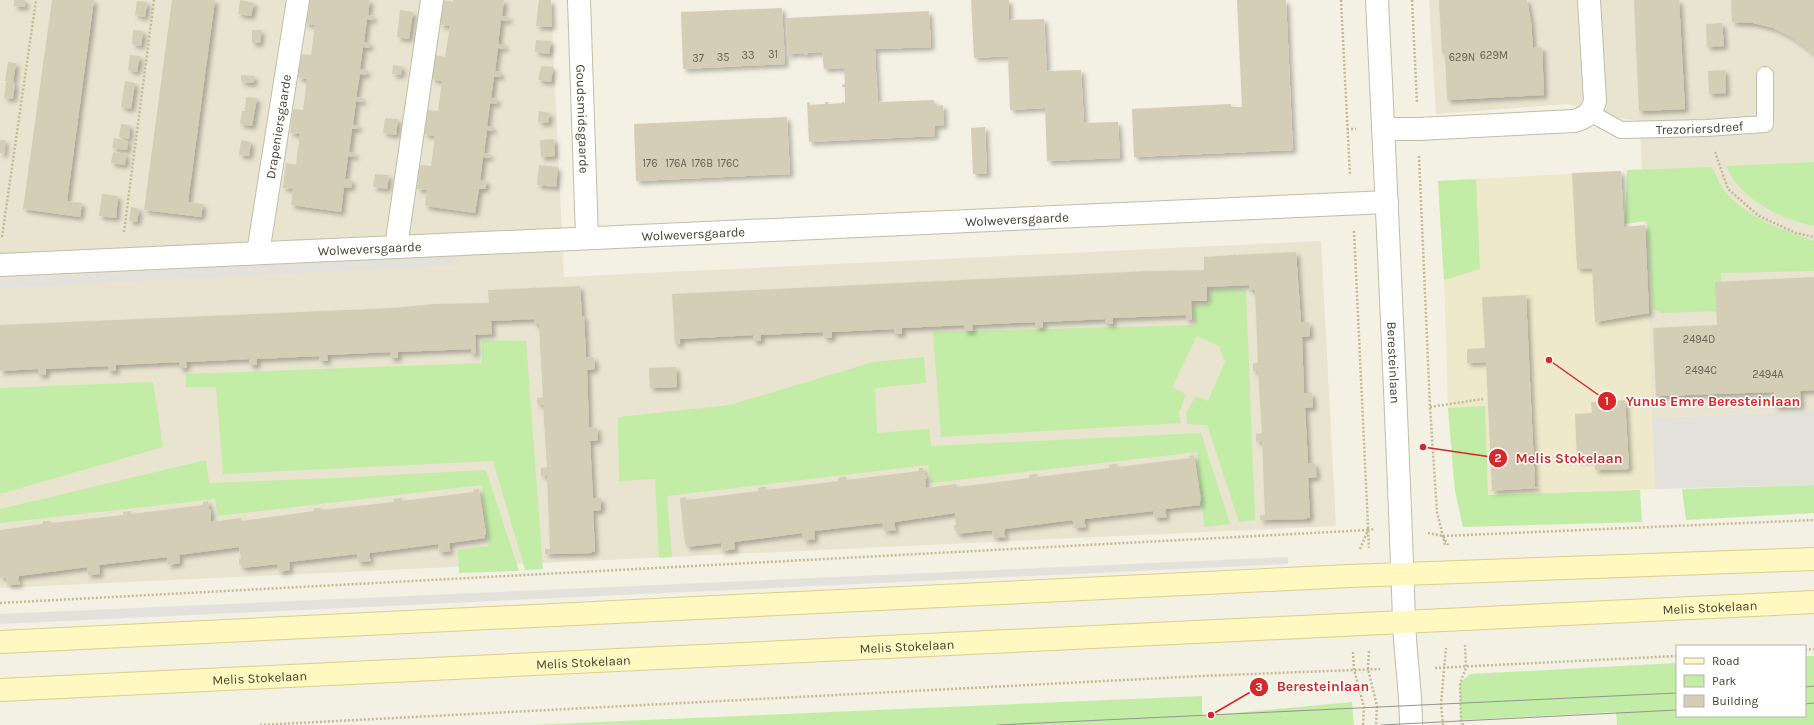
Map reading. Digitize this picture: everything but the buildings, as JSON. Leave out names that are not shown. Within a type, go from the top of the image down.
[{"type":"street","name":"Drapeniersgaarde","points":[[258,254],[298,0]]},
{"type":"street","points":[[396,247],[432,0]]},
{"type":"street","name":"Goudsmidsgaarde","points":[[579,0],[587,238]]},
{"type":"street","name":"Beresteinlaan","points":[[1377,0],[1387,202],[1404,621],[1411,725]]},
{"type":"street","points":[[1383,129],[1418,129],[1574,121],[1584,118],[1590,113],[1595,101],[1589,0]]},
{"type":"street","name":"Wolweversgaarde","points":[[0,265],[1387,202]]},
{"type":"street","points":[[0,642],[1403,574],[1814,559]]},
{"type":"street","name":"Melis Stokelaan","points":[[0,690],[1814,602]]},
{"type":"lane","name":"Trezoriersdreef","points":[[1590,113],[1620,130],[1706,128],[1765,124],[1765,75]]},
{"type":"path","points":[[2,239],[36,0]]},
{"type":"path","points":[[124,233],[154,0]]},
{"type":"path","points":[[0,603],[1368,530],[1353,203],[1347,129],[1341,0]]},
{"type":"path","points":[[1412,0],[1436,512],[1443,536],[1814,520]]},
{"type":"path","points":[[1706,128],[1728,189],[1759,216],[1796,234],[1814,237]]},
{"type":"path","points":[[1430,406],[1483,399]]},
{"type":"path","points":[[260,725],[1209,676],[1368,669],[1408,669],[1676,656]]},
{"type":"shaded area","points":[[0,0],[551,0],[564,277],[1321,241],[1336,526],[0,588]]},
{"type":"shaded area","points":[[1429,0],[1814,0],[1814,411],[1652,418],[1640,121],[1612,117],[1568,104],[1436,114]]},
{"type":"shaded area","points":[[1621,171],[1624,226],[1645,225],[1655,489],[1488,495],[1455,491],[1448,408],[1444,280],[1438,181]]},
{"type":"shaded area","points":[[242,241],[242,250],[0,261],[0,253]]},
{"type":"shaded area","points":[[456,256],[456,265],[0,288],[0,279]]},
{"type":"shaded area","points":[[1814,411],[1814,485],[1655,489],[1652,418]]},
{"type":"shaded area","points":[[1288,557],[1288,564],[0,624],[0,614]]},
{"type":"green space","points":[[1814,162],[1814,226],[1782,216],[1752,199],[1736,183],[1726,166]]},
{"type":"green space","points":[[1712,167],[1723,189],[1742,208],[1777,227],[1814,241],[1814,271],[1721,273],[1722,311],[1662,313],[1653,309],[1647,221],[1625,224],[1627,170]]},
{"type":"green space","points":[[1476,179],[1480,269],[1444,280],[1438,181]]},
{"type":"green space","points":[[1246,289],[1255,520],[1239,522],[1207,425],[1187,424],[1186,413],[1196,396],[1208,401],[1225,362],[1219,346],[1197,336],[1172,387],[1186,394],[1179,413],[1181,423],[941,437],[933,332],[1195,325],[1194,305],[1210,304],[1211,290]]},
{"type":"green space","points":[[482,340],[526,341],[543,569],[525,570],[493,461],[223,474],[216,387],[186,387],[186,374],[482,363]]},
{"type":"green space","points":[[924,357],[926,383],[875,388],[877,433],[929,429],[931,446],[1201,433],[1230,524],[1204,527],[1197,452],[931,483],[928,465],[667,496],[672,557],[659,558],[655,479],[619,481],[618,417],[730,405],[873,362]]},
{"type":"green space","points":[[153,382],[163,447],[0,494],[0,388]]},
{"type":"green space","points":[[1485,406],[1488,495],[1640,490],[1642,522],[1463,527],[1455,491],[1448,408]]},
{"type":"green space","points":[[206,460],[209,483],[486,470],[519,571],[459,573],[458,550],[489,546],[482,485],[218,516],[215,499],[0,523],[0,509]]},
{"type":"green space","points":[[1814,485],[1814,513],[1686,520],[1682,489]]},
{"type":"green space","points":[[1806,656],[1814,656],[1814,725],[1617,725],[1616,712],[1461,720],[1460,683],[1470,674],[1676,663],[1676,717],[1806,717]]},
{"type":"green space","points":[[1202,696],[1202,716],[1352,702],[1354,725],[530,725]]},
{"type":"tram line","points":[[1806,687],[1814,686]]},
{"type":"tram line","points":[[997,725],[1676,693]]},
{"type":"tram line","points":[[1806,704],[1814,703]]},
{"type":"tram line","points":[[1381,725],[1676,710]]},
{"type":"place","name":"Yunus Emre Beresteinlaan","points":[[1549,360]]},
{"type":"place","name":"Melis Stokelaan","points":[[1423,447]]},
{"type":"place","name":"Beresteinlaan","points":[[1211,715]]}]
